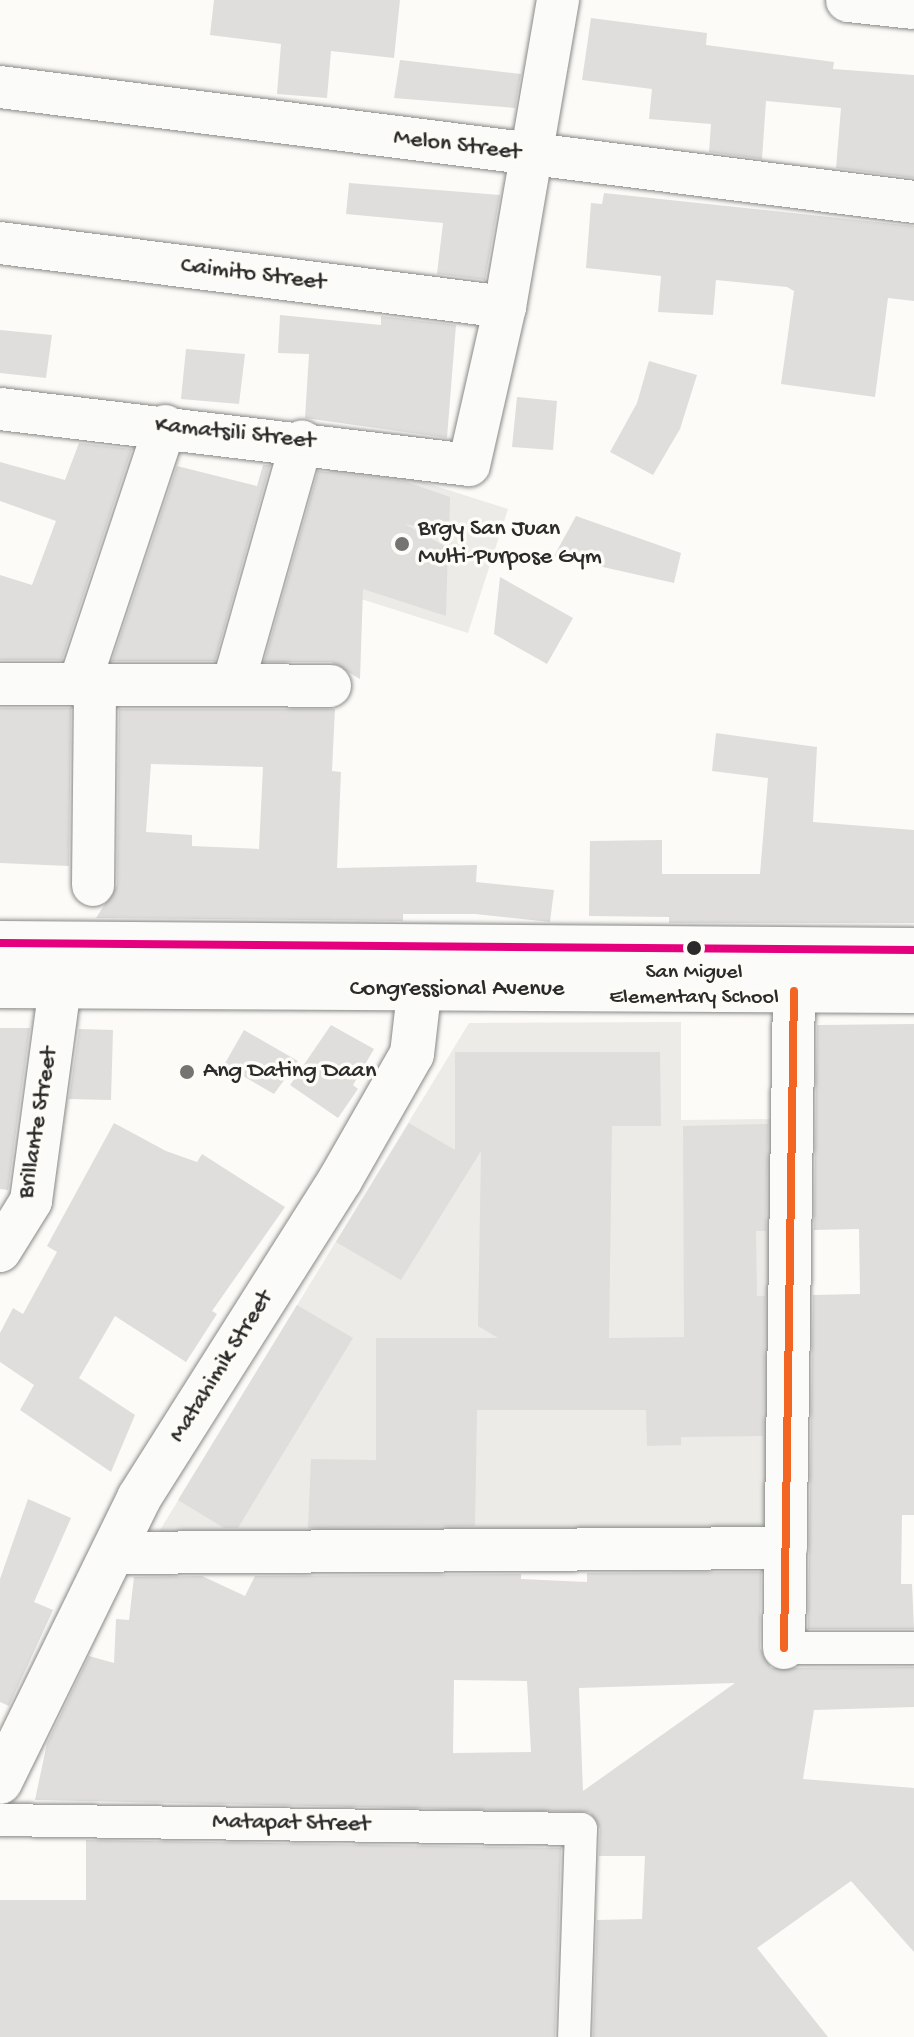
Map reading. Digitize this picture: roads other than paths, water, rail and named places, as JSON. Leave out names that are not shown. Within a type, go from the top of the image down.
[{"type":"main road","points":[[848,0],[914,7]]},
{"type":"main road","name":"Congressional Avenue","points":[[0,943],[794,991],[914,991]]},
{"type":"main road","name":"Congressional Avenue","points":[[0,986],[60,987],[914,950]]},
{"type":"main road","name":"Matahimik Street","points":[[0,1782],[139,1498],[412,1054],[423,970]]},
{"type":"street","points":[[505,307],[534,157],[558,0]]},
{"type":"street","name":"Melon Street","points":[[0,87],[534,157],[914,202]]},
{"type":"street","name":"Caimito Street","points":[[0,243],[505,307]]},
{"type":"street","name":"Kamatsili Street","points":[[0,409],[302,441],[469,465],[505,307]]},
{"type":"street","points":[[93,885],[87,686],[165,426]]},
{"type":"street","points":[[234,681],[302,441]]},
{"type":"street","points":[[0,684],[87,686],[234,681],[330,686]]},
{"type":"street","name":"Brillante Street","points":[[0,1251],[16,1200],[60,987]]},
{"type":"street","points":[[794,991],[784,1648],[914,1648]]},
{"type":"street","points":[[112,1553],[786,1548]]},
{"type":"street","name":"Matapat Street","points":[[0,1820],[581,1829],[574,2037]]},
{"type":"place","name":"Brgy San Juan Multi-Purpose Gym","points":[[402,544]]},
{"type":"place","name":"San Miguel Elementary School","points":[[694,948]]},
{"type":"place","name":"Ang Dating Daan","points":[[187,1072]]}]
